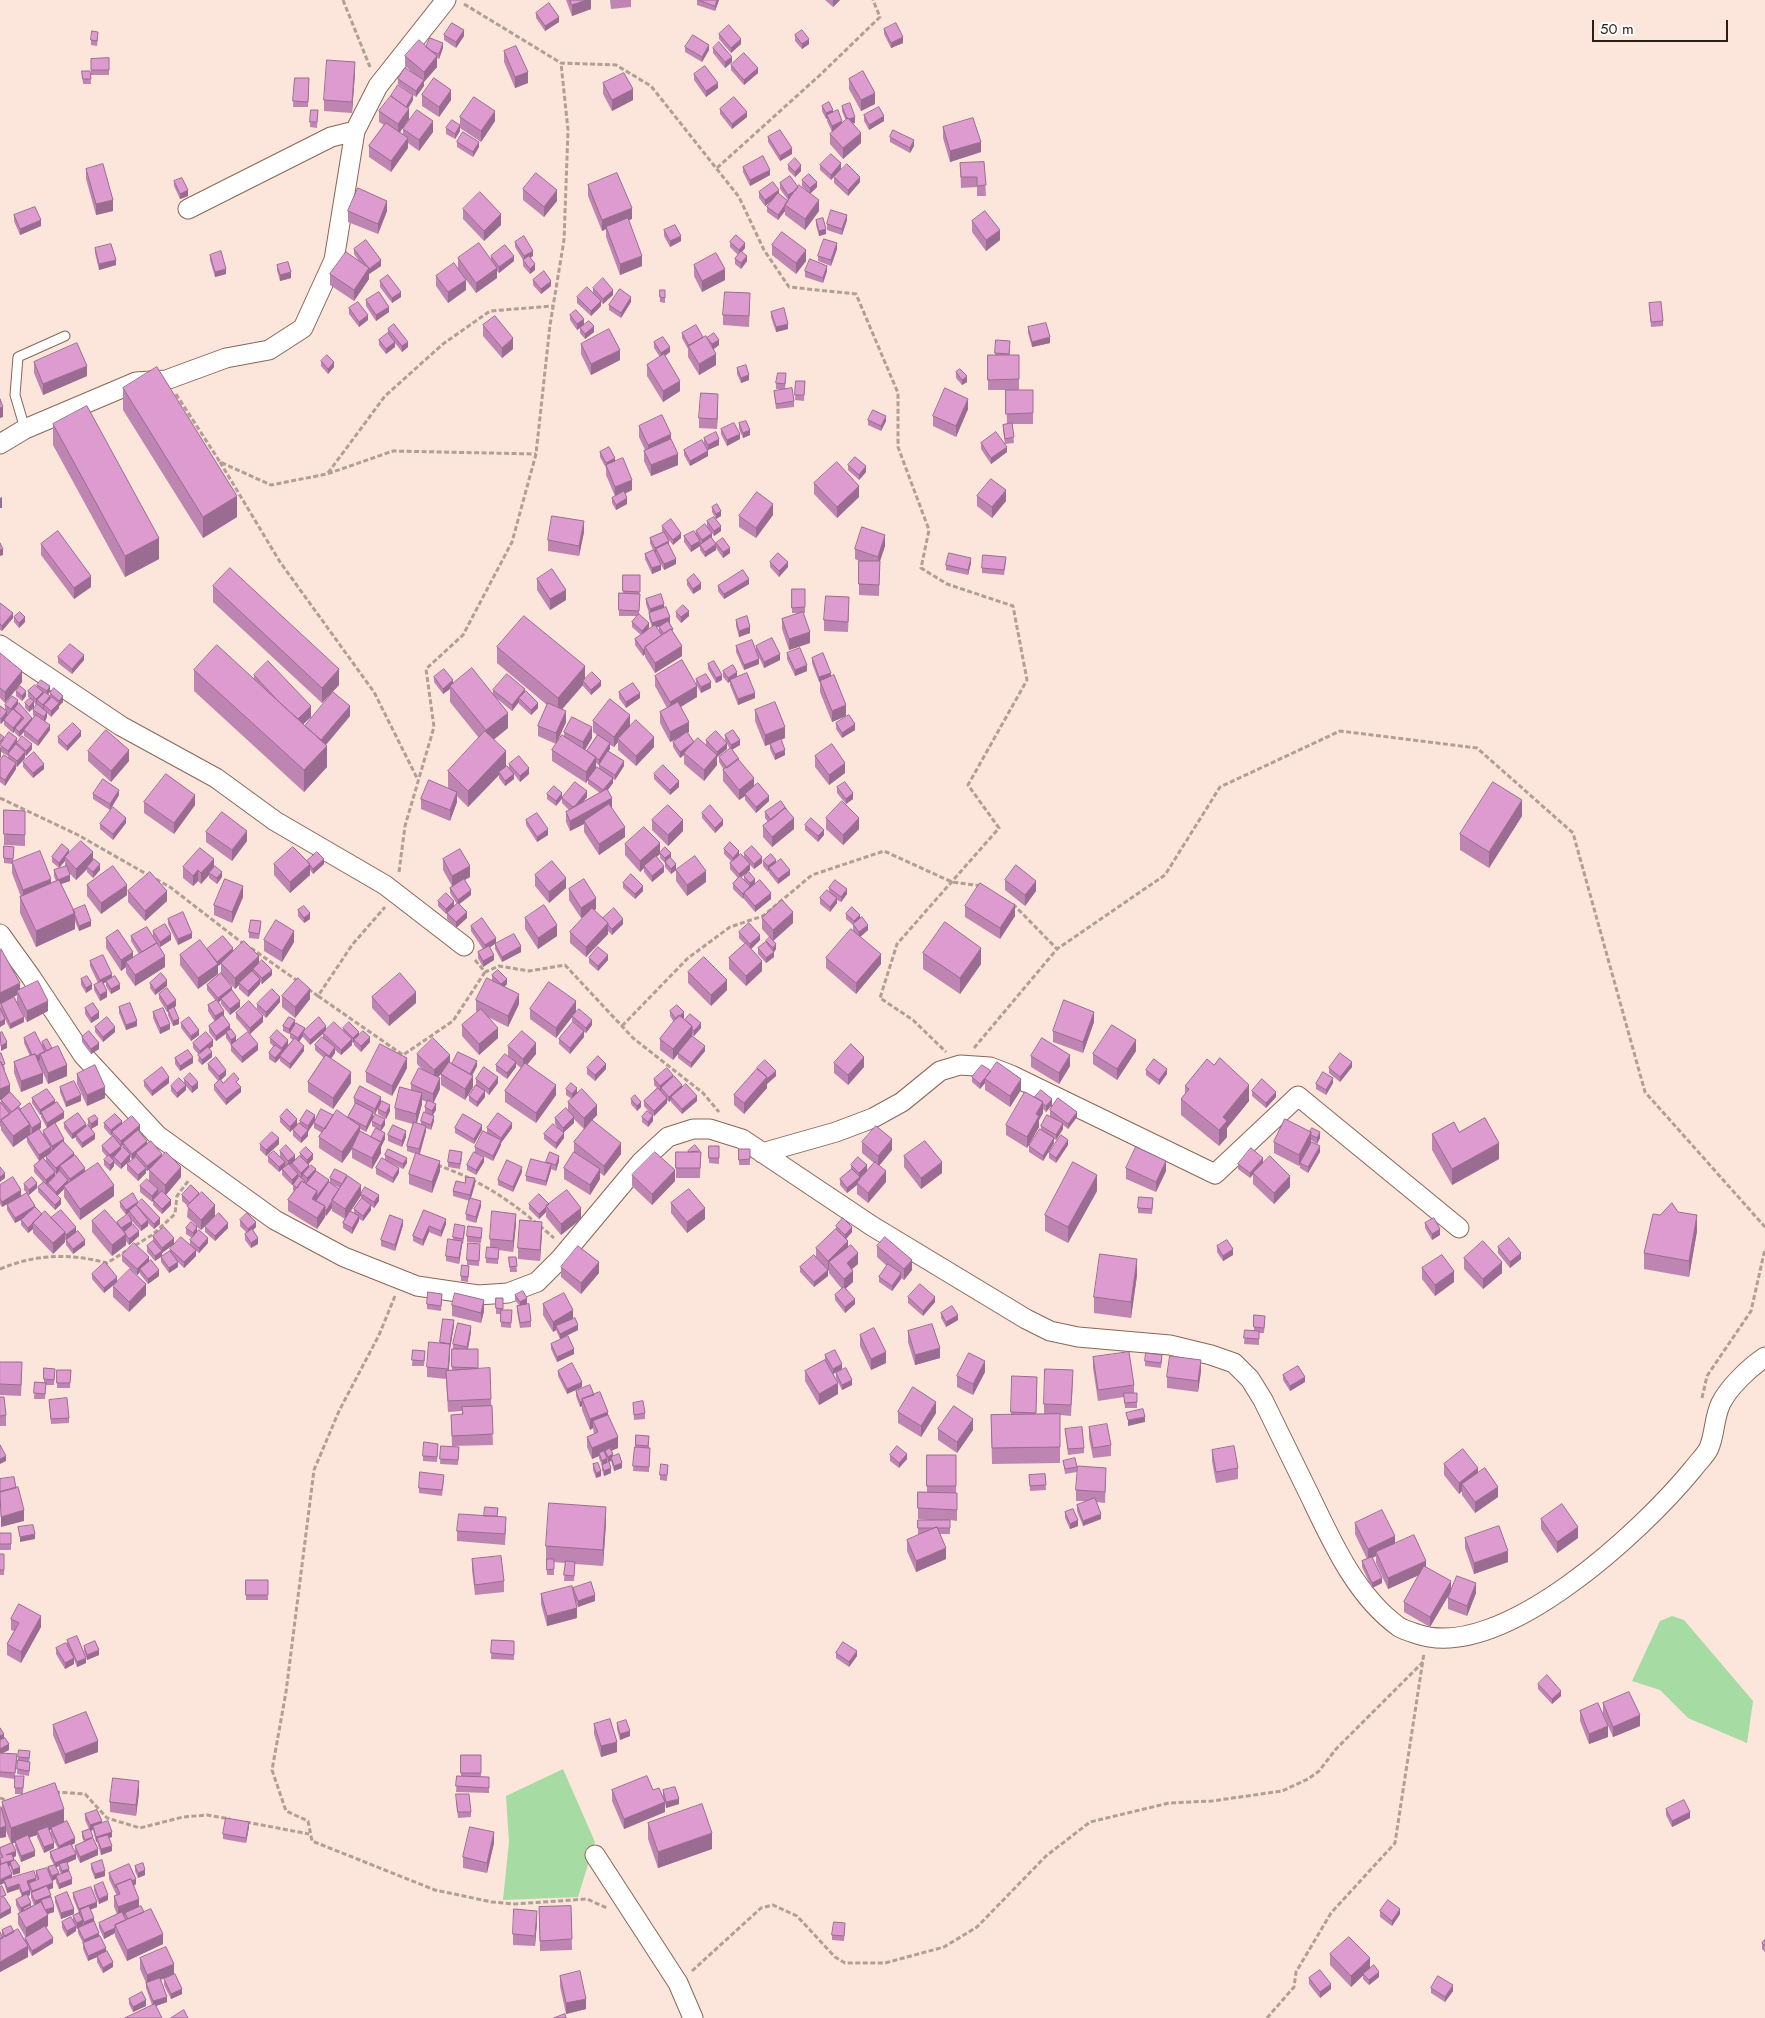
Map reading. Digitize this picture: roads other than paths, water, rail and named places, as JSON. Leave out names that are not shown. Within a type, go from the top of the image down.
[{"type":"street","points":[[0,444],[25,430],[136,382],[166,380],[226,358],[269,350],[303,328],[334,260],[355,131],[378,86],[446,0]]},
{"type":"street","points":[[188,209],[331,137],[355,131]]},
{"type":"street","points":[[0,645],[121,726],[216,778],[275,821],[385,884],[464,946]]},
{"type":"street","points":[[0,934],[83,1055],[157,1135],[275,1220],[344,1257],[417,1286],[478,1295],[508,1293],[537,1282],[568,1249],[641,1162],[668,1137],[693,1129],[710,1129],[742,1140],[995,1302],[1050,1331],[1078,1337],[1170,1345],[1234,1363],[1250,1379],[1263,1400],[1338,1554],[1374,1604],[1400,1628],[1424,1636],[1443,1638],[1469,1636],[1527,1610],[1570,1585],[1640,1525],[1679,1486],[1709,1449],[1721,1403],[1749,1368],[1765,1357]]},
{"type":"street","points":[[762,1153],[836,1132],[873,1118],[902,1102],[940,1071],[960,1065],[990,1067],[1011,1074],[1215,1174],[1298,1096],[1459,1228]]},
{"type":"street","points":[[596,1855],[678,1983],[693,2018]]},
{"type":"lane","points":[[25,430],[15,395],[18,358],[65,336]]}]
